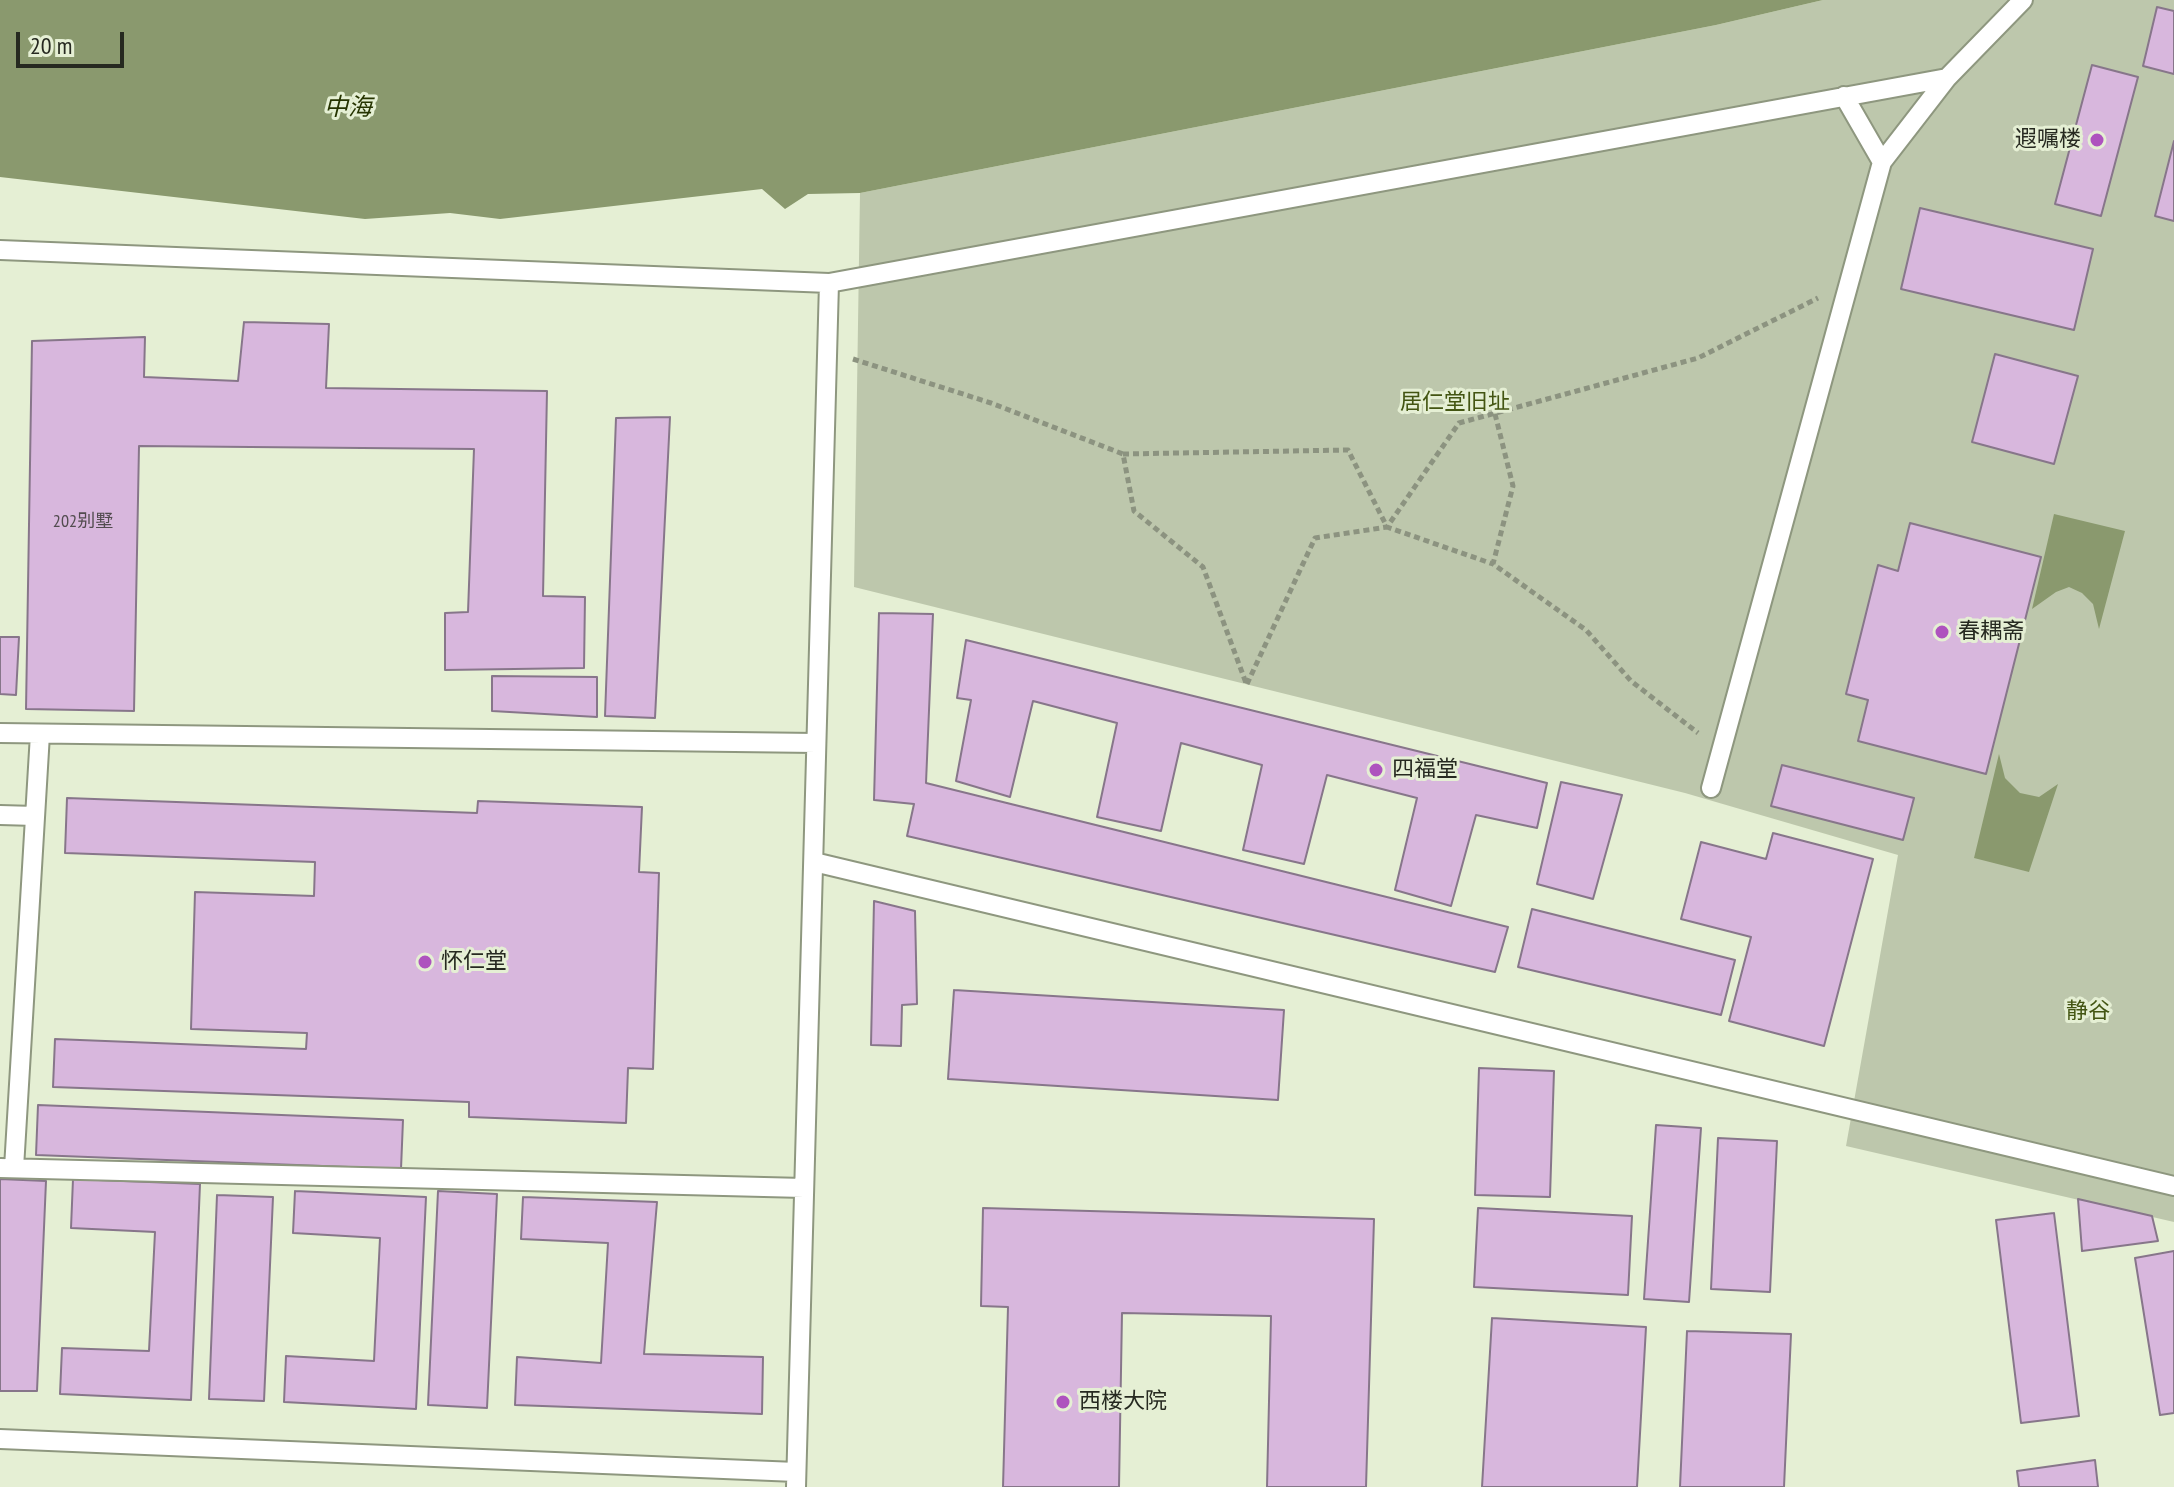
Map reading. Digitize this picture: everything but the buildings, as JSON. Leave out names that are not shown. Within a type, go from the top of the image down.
[{"type":"lane","points":[[1711,788],[1882,162],[1947,78],[2023,0]]},
{"type":"lane","points":[[0,250],[829,283],[1947,78]]},
{"type":"lane","points":[[1844,96],[1882,162]]},
{"type":"lane","points":[[0,1439],[796,1480],[829,283]]},
{"type":"lane","points":[[0,733],[816,743]]},
{"type":"lane","points":[[40,734],[9,1109],[7,1168],[804,1188]]},
{"type":"lane","points":[[0,815],[35,816]]},
{"type":"lane","points":[[814,862],[2174,1186]]},
{"type":"path","points":[[1387,527],[1459,423],[1698,358],[1848,283]]},
{"type":"path","points":[[827,350],[991,403],[1123,454],[1348,450],[1387,527]]},
{"type":"path","points":[[1493,564],[1513,486],[1494,414]]},
{"type":"path","points":[[1123,454],[1134,511],[1203,567],[1247,684],[1315,538],[1387,527],[1493,564],[1586,630],[1631,681],[1721,751]]},
{"type":"green space","points":[[1823,0],[2174,0],[2174,1222],[1846,1146],[1898,855],[1685,793],[854,587],[860,193],[1716,25]]},
{"type":"water","name":"中海","points":[[0,0],[1823,0],[1716,25],[860,193],[808,194],[785,209],[762,189],[500,219],[450,213],[365,219],[0,177]]},
{"type":"water","points":[[2054,514],[2125,531],[2099,629],[2093,604],[2082,593],[2069,587],[2032,609]]},
{"type":"water","points":[[1999,754],[2005,778],[2020,793],[2039,797],[2058,784],[2029,872],[1974,858]]},
{"type":"place","name":"遐嘱楼","points":[[2097,140]]},
{"type":"place","name":"春耦斋","points":[[1942,632]]},
{"type":"place","name":"四福堂","points":[[1376,770]]},
{"type":"place","name":"怀仁堂","points":[[425,962]]},
{"type":"place","name":"西楼大院","points":[[1063,1402]]},
{"type":"park label","name":"居仁堂旧址","points":[[1455,403]]},
{"type":"park label","name":"静谷","points":[[2088,1012]]}]
